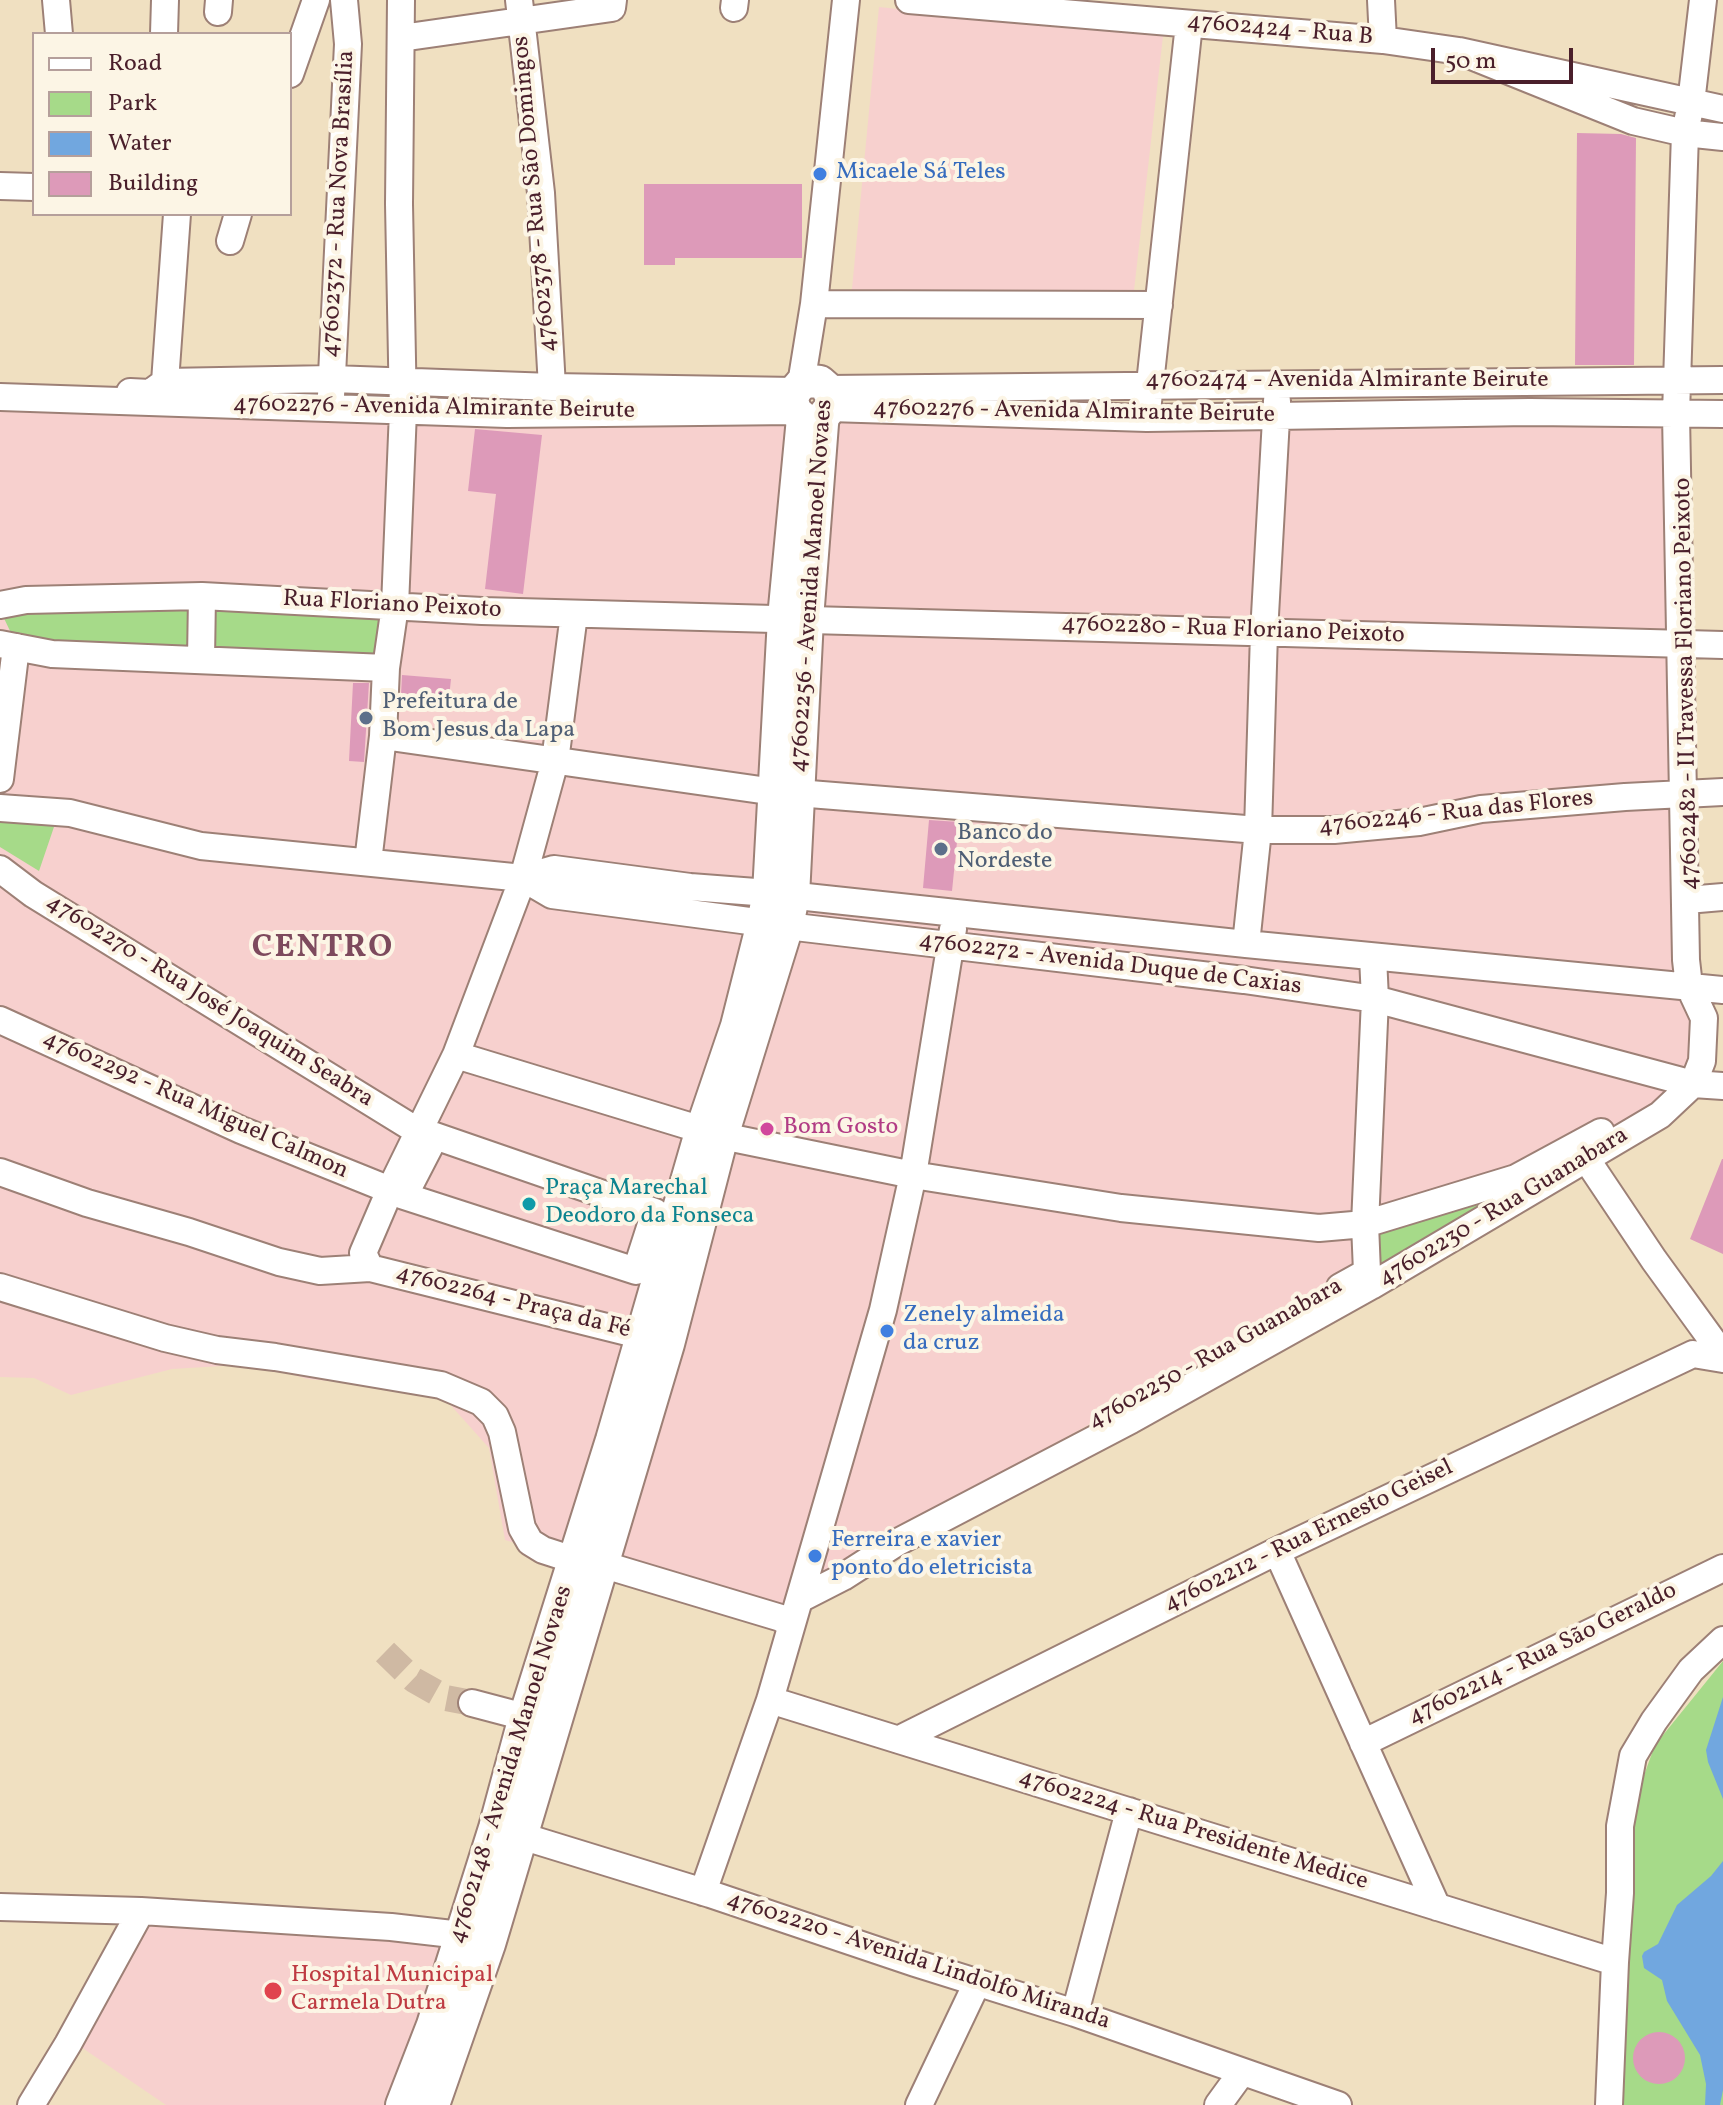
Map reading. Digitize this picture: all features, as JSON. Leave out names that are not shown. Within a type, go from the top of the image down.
[{"type":"main road","name":"47602256 - Avenida Manoel Novaes","points":[[587,1563],[655,1339],[778,909],[812,400]]},
{"type":"main road","name":"47602148 - Avenida Manoel Novaes","points":[[402,2105],[433,2025],[461,1935],[507,1832],[525,1717],[587,1563]]},
{"type":"main road","points":[[433,2105],[489,1944],[507,1832],[587,1563]]},
{"type":"street","points":[[56,0],[59,32]]},
{"type":"street","points":[[164,32],[165,0]]},
{"type":"street","points":[[292,68],[316,0]]},
{"type":"street","name":"47602372 - Rua Nova Brasília","points":[[331,409],[348,44],[344,0]]},
{"type":"street","points":[[368,862],[383,736],[386,668],[395,606],[403,411],[399,204],[401,0]]},
{"type":"street","points":[[0,388],[155,393],[332,379],[812,400],[846,0]]},
{"type":"street","points":[[821,304],[859,0]]},
{"type":"street","name":"47602424 - Rua B","points":[[909,0],[1383,40],[1459,51],[1723,109]]},
{"type":"street","points":[[1381,0],[1383,40]]},
{"type":"street","points":[[1693,1084],[1702,1061],[1704,1018],[1689,986],[1690,900],[1678,381],[1685,133],[1703,0]]},
{"type":"street","points":[[401,38],[520,10],[612,4]]},
{"type":"street","name":"47602378 - Rua São Domingos","points":[[520,10],[541,193],[552,387]]},
{"type":"street","points":[[1147,418],[1148,384],[1189,24]]},
{"type":"street","name":"47602424 - Rua B","points":[[1459,51],[1633,121],[1685,133],[1723,137]]},
{"type":"street","points":[[0,186],[32,187]]},
{"type":"street","points":[[155,393],[177,216]]},
{"type":"street","points":[[230,241],[237,216]]},
{"type":"street","points":[[821,304],[1159,305]]},
{"type":"street","name":"47602474 - Avenida Almirante Beirute","points":[[812,400],[1148,384],[1723,380]]},
{"type":"street","points":[[1529,381],[1529,412]]},
{"type":"street","points":[[1246,944],[1258,830],[1277,383]]},
{"type":"street","name":"47602276 - Avenida Almirante Beirute","points":[[0,397],[155,393],[331,409],[507,414],[812,400],[1147,418],[1529,412],[1723,414]]},
{"type":"street","points":[[201,659],[202,596]]},
{"type":"street","name":"Rua Floriano Peixoto","points":[[0,605],[26,600],[202,596],[574,614],[795,619]]},
{"type":"street","name":"47602264 - Praça da Fé","points":[[574,614],[555,761],[523,878],[456,1055],[419,1132],[400,1188],[363,1253],[370,1268],[655,1339]]},
{"type":"street","name":"47602280 - Rua Floriano Peixoto","points":[[795,619],[1723,645]]},
{"type":"street","points":[[0,779],[8,645],[52,654],[386,668]]},
{"type":"street","name":"47602246 - Rua das Flores","points":[[383,736],[786,792],[1258,830],[1334,830],[1419,822],[1481,809],[1723,792]]},
{"type":"street","name":"47602272 - Avenida Duque de Caxias","points":[[0,808],[70,813],[201,846],[523,878],[554,869],[690,887],[950,945],[1375,999],[1693,1084]]},
{"type":"street","name":"47602270 - Rua José Joaquim Seabra","points":[[0,869],[33,894],[419,1132]]},
{"type":"street","points":[[1690,900],[1723,897]]},
{"type":"street","name":"47602272 - Avenida Duque de Caxias","points":[[778,909],[956,914],[1723,990]]},
{"type":"street","points":[[703,1892],[802,1598],[883,1310],[913,1175],[956,914]]},
{"type":"street","name":"47602250 - Rua Guanabara","points":[[1369,1279],[1365,1224],[1375,999],[1373,957]]},
{"type":"street","name":"47602292 - Rua Miguel Calmon","points":[[0,1020],[241,1130],[400,1188],[404,1196],[636,1271],[655,1212],[435,1136],[400,1188]]},
{"type":"street","points":[[456,1055],[712,1132],[913,1175],[1121,1208],[1319,1228],[1365,1224],[1516,1178],[1693,1084],[1723,1086]]},
{"type":"street","points":[[1693,1084],[1723,1103]]},
{"type":"street","name":"47602230 - Rua Guanabara","points":[[802,1598],[843,1577],[896,1543],[1131,1420],[1369,1279],[1587,1160],[1660,1115],[1693,1084]]},
{"type":"street","points":[[1587,1160],[1723,1357]]},
{"type":"street","points":[[0,1172],[87,1203],[279,1262],[320,1271],[370,1268]]},
{"type":"street","points":[[0,1287],[165,1338],[217,1350],[441,1385],[481,1402],[495,1416],[502,1432],[522,1528],[530,1542],[543,1550],[610,1572],[791,1625]]},
{"type":"street","name":"47602212 - Rua Ernesto Geisel","points":[[900,1739],[1277,1551],[1693,1354],[1723,1357]]},
{"type":"street","points":[[1277,1551],[1437,1907]]},
{"type":"street","name":"47602214 - Rua São Geraldo","points":[[1363,1743],[1723,1568]]},
{"type":"street","points":[[1609,2105],[1620,1893],[1620,1826],[1633,1756],[1691,1670],[1723,1640]]},
{"type":"street","name":"47602224 - Rua Presidente Medice","points":[[770,1700],[1615,1962]]},
{"type":"street","points":[[472,1703],[525,1717]]},
{"type":"street","points":[[1075,2013],[1129,1811]]},
{"type":"street","name":"47602220 - Avenida Lindolfo Miranda","points":[[507,1832],[1075,2013],[1338,2105]]},
{"type":"street","points":[[0,1907],[141,1911],[391,1927],[461,1935]]},
{"type":"street","points":[[31,2105],[141,1911]]},
{"type":"street","points":[[919,2105],[977,1983]]},
{"type":"street","points":[[1218,2105],[1242,2072]]},
{"type":"shaded area","points":[[879,7],[1163,36],[1133,299],[851,299]]},
{"type":"shaded area","points":[[0,397],[1676,414],[1687,900],[1704,1018],[1693,1084],[1516,1178],[1367,1272],[841,1561],[802,1598],[791,1625],[505,1540],[489,1448],[438,1391],[308,1379],[255,1364],[172,1369],[71,1395],[34,1378],[0,1377]]},
{"type":"shaded area","name":"Hospital Municipal Carmela Dutra","points":[[154,1914],[454,1937],[403,2105],[166,2105],[78,2045]]},
{"type":"green space","points":[[25,607],[379,608],[378,659],[52,642],[11,633],[1,612]]},
{"type":"green space","points":[[0,820],[55,824],[39,871],[0,847]]},
{"type":"green space","points":[[1508,1189],[1505,1197],[1379,1272],[1374,1231]]},
{"type":"green space","points":[[1723,1661],[1723,2105],[1622,2105],[1635,1800],[1655,1745]]},
{"type":"water","points":[[1723,1697],[1723,1799],[1706,1750]]},
{"type":"water","points":[[1723,1861],[1723,2090],[1720,2105],[1705,2105],[1706,2084],[1700,2055],[1667,2001],[1662,1980],[1644,1968],[1642,1956],[1658,1944],[1677,1905],[1711,1876]]},
{"type":"building","points":[[1577,133],[1621,134],[1636,138],[1634,365],[1575,365]]},
{"type":"building","points":[[644,184],[802,184],[802,258],[675,258],[675,265],[644,265]]},
{"type":"building","points":[[475,429],[542,435],[523,594],[485,589],[496,494],[468,491]]},
{"type":"building","points":[[402,675],[451,679],[449,698],[401,695]]},
{"type":"building","points":[[353,683],[369,683],[364,762],[349,761]]},
{"type":"building","name":"Banco do Nordeste","points":[[929,820],[959,822],[952,891],[923,888]]},
{"type":"building","points":[[1723,1159],[1723,1254],[1690,1239]]},
{"type":"building","points":[[1659,2032],[1678,2039],[1685,2058],[1678,2077],[1659,2084],[1640,2077],[1633,2058],[1640,2039]]},
{"type":"tunnel","points":[[385,1652],[414,1680],[446,1698],[472,1703]]},
{"type":"place","name":"Micaele Sá Teles","points":[[820,174]]},
{"type":"place","name":"Prefeitura de Bom Jesus da Lapa","points":[[366,718]]},
{"type":"place","name":"Banco do Nordeste","points":[[941,849]]},
{"type":"place","name":"Bom Gosto","points":[[767,1129]]},
{"type":"place","name":"Praça Marechal Deodoro da Fonseca","points":[[529,1204]]},
{"type":"place","name":"Zenely almeida da cruz","points":[[887,1331]]},
{"type":"place","name":"Ferreira e xavier ponto do eletricista","points":[[815,1556]]},
{"type":"place","name":"Hospital Municipal Carmela Dutra","points":[[273,1991]]},
{"type":"district","name":"CENTRO","points":[[323,950]]}]
